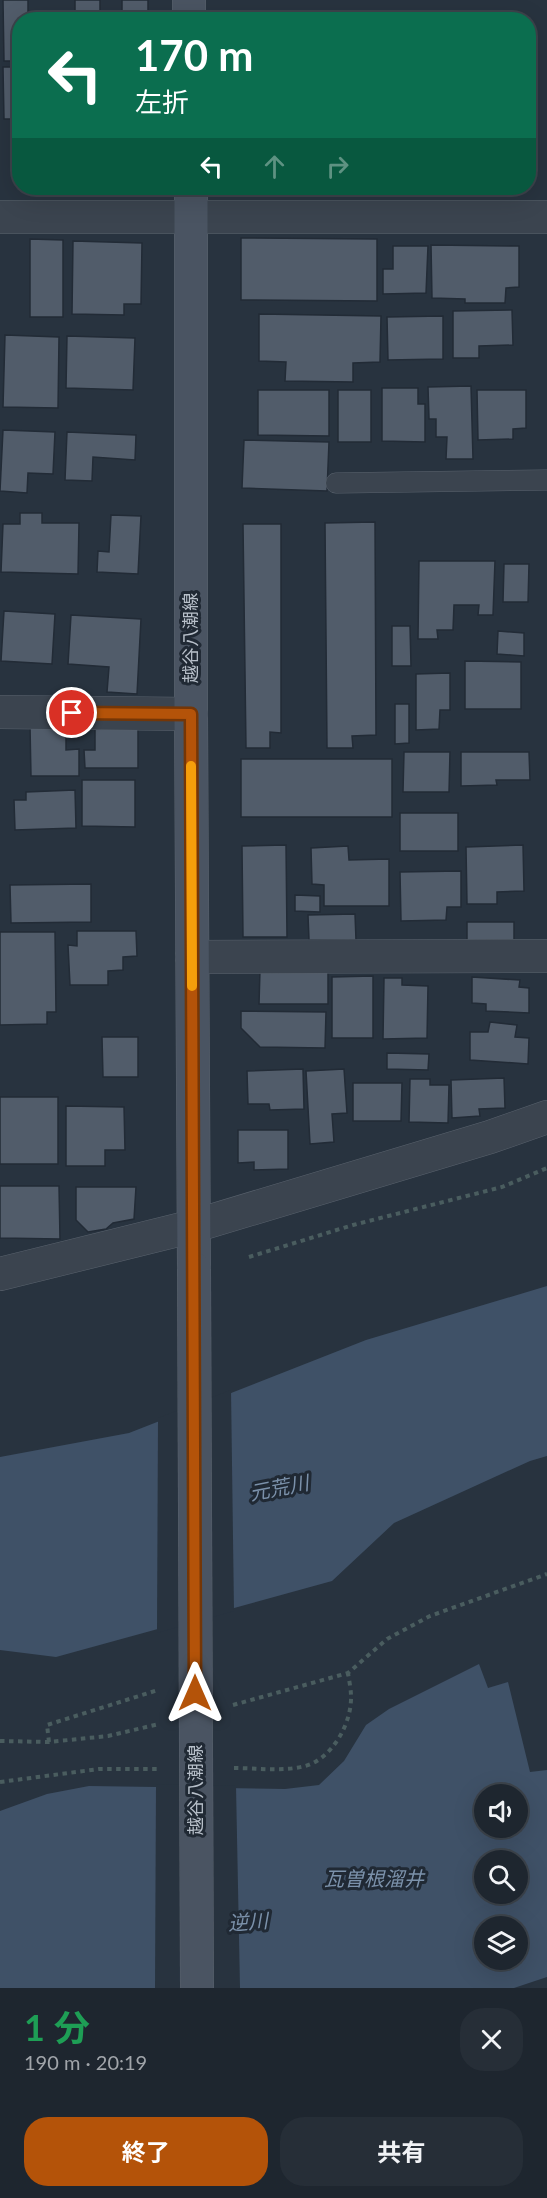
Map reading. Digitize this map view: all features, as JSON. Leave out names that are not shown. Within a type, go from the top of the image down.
[{"type":"main road","name":"越谷八潮線","points":[[191,202],[197,1988]]},
{"type":"street","points":[[0,217],[191,202],[547,217]]},
{"type":"street","points":[[0,712],[191,714]]},
{"type":"street","points":[[192,957],[547,956]]},
{"type":"street","points":[[0,1274],[194,1226],[489,1137],[547,1117]]},
{"type":"lane","points":[[336,483],[547,480]]},
{"type":"path","points":[[249,1257],[353,1225],[502,1187],[547,1168]]},
{"type":"path","points":[[224,1707],[348,1673],[387,1640],[430,1616],[547,1574]]},
{"type":"path","points":[[50,1742],[47,1725],[164,1688]]},
{"type":"path","points":[[0,1741],[50,1742],[108,1736],[166,1722]]},
{"type":"water","name":"元荒川","points":[[547,1286],[547,1456],[530,1461],[394,1523],[332,1581],[56,1657],[0,1650],[0,1457],[129,1433],[366,1340]]},
{"type":"water","name":"瓦曽根溜井","points":[[479,1664],[488,1688],[508,1682],[530,1772],[547,1770],[547,1977],[514,1988],[0,1988],[0,1811],[47,1794],[89,1786],[285,1789],[319,1785],[344,1761],[366,1725],[389,1709]]},
{"type":"pier","points":[[231,1390],[234,1611],[157,1633],[158,1418]]},
{"type":"pier","points":[[156,1784],[236,1786],[240,1988],[155,1988]]},
{"type":"building","points":[[3,0],[28,0],[28,12],[12,12],[12,61],[4,61]]},
{"type":"building","points":[[75,0],[100,0],[100,12],[75,12]]},
{"type":"building","points":[[122,0],[148,0],[148,12],[122,12]]},
{"type":"building","points":[[3,67],[12,67],[12,119],[4,119]]},
{"type":"building","points":[[536,117],[537,117],[536,173]]},
{"type":"building","points":[[241,238],[377,239],[377,301],[241,300]]},
{"type":"building","points":[[30,239],[63,240],[63,317],[30,317]]},
{"type":"building","points":[[73,241],[142,243],[141,304],[124,304],[124,315],[72,314]]},
{"type":"building","points":[[431,245],[519,246],[519,287],[506,288],[505,303],[465,303],[465,299],[432,298]]},
{"type":"building","points":[[393,246],[428,246],[426,293],[383,294],[383,269],[393,269]]},
{"type":"building","points":[[512,310],[513,345],[479,346],[479,358],[453,358],[453,311]]},
{"type":"building","points":[[259,314],[381,316],[380,362],[353,363],[353,382],[285,381],[286,362],[259,361]]},
{"type":"building","points":[[443,316],[443,359],[388,360],[387,317]]},
{"type":"building","points":[[5,335],[59,337],[58,408],[3,407]]},
{"type":"building","points":[[67,336],[135,338],[133,390],[66,388]]},
{"type":"building","points":[[471,386],[473,459],[446,459],[447,437],[436,437],[436,419],[429,419],[428,387]]},
{"type":"building","points":[[382,388],[418,388],[418,404],[425,404],[425,442],[382,441]]},
{"type":"building","points":[[258,390],[329,390],[329,436],[258,435]]},
{"type":"building","points":[[338,390],[371,390],[371,442],[338,442]]},
{"type":"building","points":[[477,390],[526,390],[526,428],[513,429],[513,439],[478,440]]},
{"type":"building","points":[[3,430],[55,432],[53,474],[28,473],[27,493],[0,491]]},
{"type":"building","points":[[67,432],[136,435],[135,460],[93,457],[92,481],[65,480]]},
{"type":"building","points":[[244,440],[329,442],[327,491],[242,488]]},
{"type":"building","points":[[20,513],[42,513],[42,523],[79,523],[78,574],[1,572],[3,524],[20,524]]},
{"type":"building","points":[[111,515],[141,516],[138,574],[97,572],[98,551],[109,552]]},
{"type":"building","points":[[375,522],[376,735],[352,736],[353,748],[327,748],[325,523]]},
{"type":"building","points":[[243,524],[281,524],[281,733],[270,732],[270,748],[246,748]]},
{"type":"building","points":[[419,561],[495,561],[493,615],[478,615],[479,605],[454,605],[453,630],[437,630],[438,639],[418,639]]},
{"type":"building","points":[[504,564],[529,564],[528,602],[503,602]]},
{"type":"building","points":[[4,611],[55,614],[52,664],[1,661]]},
{"type":"building","points":[[71,615],[141,619],[137,694],[107,692],[109,667],[68,664]]},
{"type":"building","points":[[392,626],[410,626],[411,666],[392,666]]},
{"type":"building","points":[[498,631],[524,633],[524,656],[497,654]]},
{"type":"building","points":[[465,661],[521,662],[521,709],[465,709]]},
{"type":"building","points":[[450,673],[450,710],[440,710],[439,729],[416,730],[416,674]]},
{"type":"building","points":[[395,704],[409,704],[409,743],[395,744]]},
{"type":"building","points":[[95,724],[138,725],[138,768],[85,768],[84,750],[95,750]]},
{"type":"building","points":[[66,725],[66,750],[79,749],[79,776],[31,776],[30,726]]},
{"type":"building","points":[[404,752],[450,752],[449,792],[403,792]]},
{"type":"building","points":[[461,752],[529,752],[530,780],[496,780],[497,785],[461,786]]},
{"type":"building","points":[[241,759],[392,759],[392,817],[241,817]]},
{"type":"building","points":[[82,780],[135,780],[135,827],[82,826]]},
{"type":"building","points":[[75,790],[76,828],[15,830],[14,800],[26,800],[26,792]]},
{"type":"building","points":[[400,813],[458,813],[458,851],[400,851]]},
{"type":"building","points":[[286,845],[287,937],[243,937],[242,846]]},
{"type":"building","points":[[523,845],[524,891],[497,892],[497,904],[467,904],[466,847]]},
{"type":"building","points":[[348,846],[349,860],[389,859],[389,906],[324,906],[324,885],[312,884],[311,848]]},
{"type":"building","points":[[461,871],[461,907],[447,907],[446,920],[401,921],[400,872]]},
{"type":"building","points":[[91,884],[91,922],[11,923],[10,885]]},
{"type":"building","points":[[295,895],[320,896],[320,912],[295,911]]},
{"type":"building","points":[[355,914],[356,940],[309,940],[308,915]]},
{"type":"building","points":[[467,922],[514,922],[514,941],[467,941]]},
{"type":"building","points":[[77,931],[136,931],[137,956],[123,957],[123,970],[108,971],[108,985],[70,985],[68,945],[77,946]]},
{"type":"building","points":[[0,932],[55,932],[56,1012],[47,1012],[47,1024],[0,1025]]},
{"type":"building","points":[[260,970],[328,970],[328,1004],[259,1004]]},
{"type":"building","points":[[373,976],[373,1038],[332,1038],[332,977]]},
{"type":"building","points":[[472,977],[520,980],[519,987],[529,988],[529,1013],[486,1011],[486,1004],[472,1003]]},
{"type":"building","points":[[384,978],[402,978],[402,985],[428,986],[427,1038],[383,1039]]},
{"type":"building","points":[[241,1011],[326,1012],[325,1048],[260,1047],[241,1028]]},
{"type":"building","points":[[490,1022],[517,1025],[515,1037],[529,1038],[528,1064],[470,1060],[470,1032],[488,1032]]},
{"type":"building","points":[[102,1037],[138,1037],[138,1077],[103,1077]]},
{"type":"building","points":[[387,1053],[429,1054],[428,1070],[387,1069]]},
{"type":"building","points":[[303,1069],[304,1109],[270,1110],[269,1104],[248,1104],[247,1071]]},
{"type":"building","points":[[344,1069],[347,1113],[332,1114],[334,1142],[310,1144],[306,1071]]},
{"type":"building","points":[[504,1078],[505,1108],[479,1109],[480,1116],[452,1118],[451,1080]]},
{"type":"building","points":[[410,1079],[430,1079],[430,1085],[449,1085],[448,1123],[409,1122]]},
{"type":"building","points":[[353,1083],[402,1083],[401,1121],[353,1121]]},
{"type":"building","points":[[0,1097],[58,1097],[58,1164],[0,1164]]},
{"type":"building","points":[[66,1106],[124,1107],[125,1150],[105,1150],[105,1166],[66,1166]]},
{"type":"building","points":[[238,1130],[288,1130],[288,1169],[254,1170],[254,1162],[238,1163]]},
{"type":"building","points":[[0,1186],[59,1186],[60,1239],[0,1238]]},
{"type":"building","points":[[76,1187],[136,1187],[134,1219],[113,1223],[106,1229],[88,1232],[76,1220]]},
{"type":"slow traffic","points":[[191,766],[192,986]]},
{"type":"route","points":[[72,713],[191,714],[195,1693]]},
{"type":"water label","name":"逆川","points":[[248,1922]]}]
